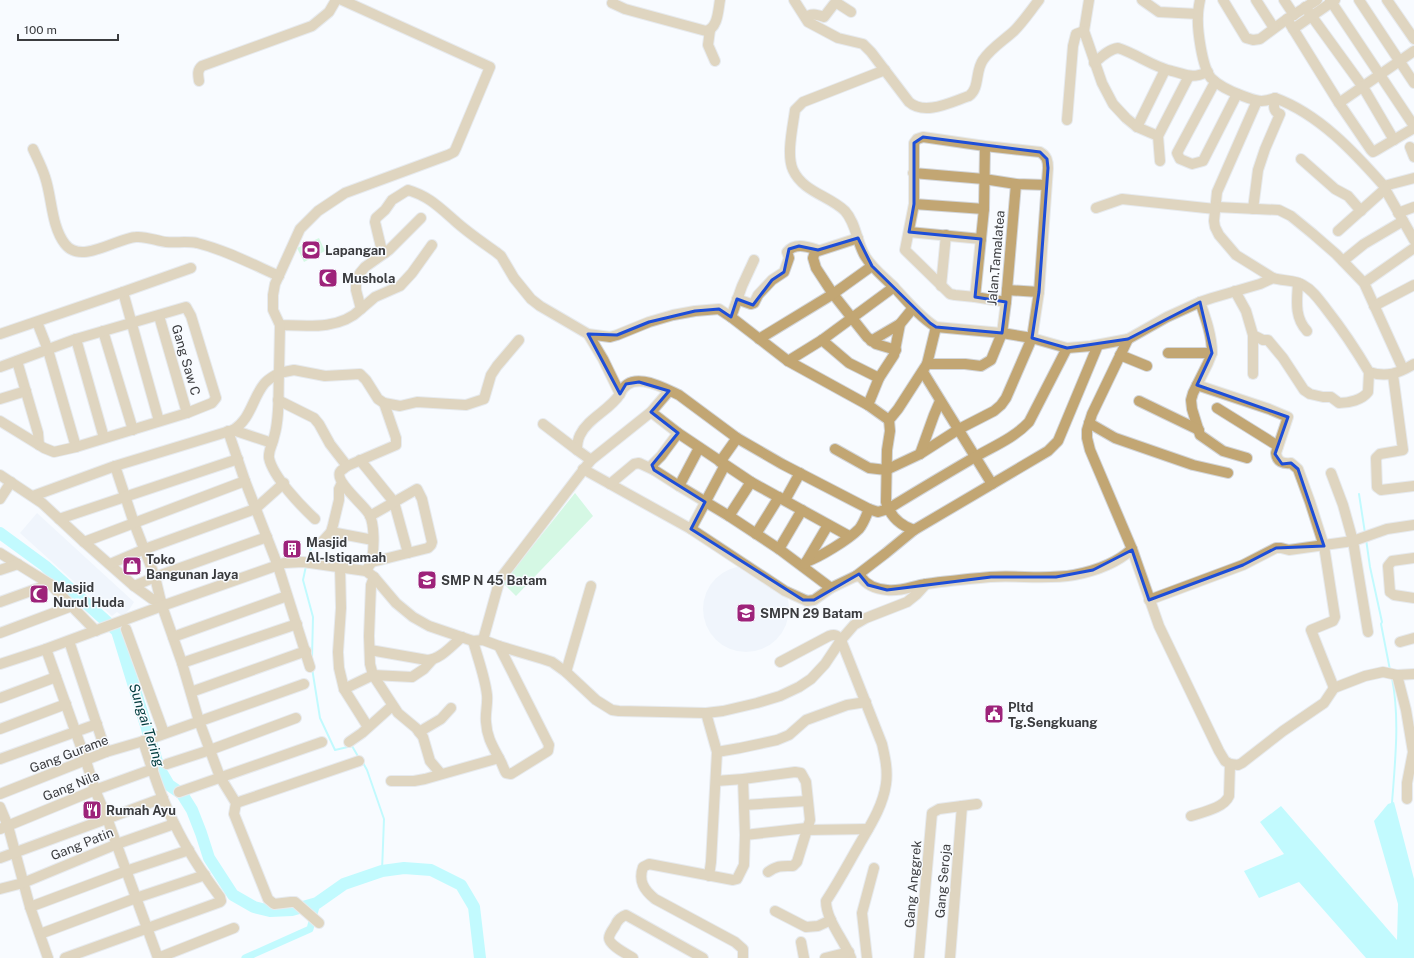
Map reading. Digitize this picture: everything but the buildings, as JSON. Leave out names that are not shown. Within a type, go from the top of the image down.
[{"type":"street","points":[[199,81],[198,75],[202,66],[312,26],[329,12],[336,0]]},
{"type":"street","points":[[315,519],[298,503],[275,472],[269,458],[269,450],[276,431],[278,400],[280,325],[273,310],[273,295],[279,276],[300,229],[318,211],[345,194],[454,152],[460,141],[490,67],[342,0]]},
{"type":"street","points":[[612,3],[625,9],[702,31],[710,30],[714,27],[720,0]]},
{"type":"street","points":[[794,0],[808,22],[838,38],[863,44],[871,52],[912,106],[927,108],[938,107],[973,93],[976,88],[978,71],[983,60],[994,46],[1014,30],[1039,0]]},
{"type":"street","points":[[1089,0],[1084,32],[1102,83],[1113,104],[1137,127],[1158,136]]},
{"type":"street","points":[[1142,0],[1159,12],[1198,14]]},
{"type":"street","points":[[1200,0],[1198,14],[1200,42],[1208,72],[1215,82],[1237,94],[1257,101],[1267,101],[1275,98],[1290,103],[1325,127],[1357,158],[1384,188],[1414,240]]},
{"type":"street","points":[[1224,0],[1246,38],[1249,40],[1260,39],[1315,0]]},
{"type":"street","points":[[1256,0],[1274,28]]},
{"type":"street","points":[[1284,0],[1293,29],[1338,103],[1373,152],[1414,127],[1332,1],[1293,29]]},
{"type":"street","points":[[1359,0],[1414,83]]},
{"type":"street","points":[[1387,0],[1414,39]]},
{"type":"street","points":[[806,18],[808,15],[812,14],[824,16],[834,4],[837,3],[851,12]]},
{"type":"street","points":[[1305,7],[1363,87],[1394,140]]},
{"type":"street","points":[[710,30],[708,45],[715,61]]},
{"type":"street","points":[[1067,120],[1073,46],[1076,34],[1084,32]]},
{"type":"street","points":[[1094,63],[1104,54],[1118,48],[1165,70],[1189,76],[1201,75],[1208,72]]},
{"type":"street","points":[[1338,103],[1414,51]]},
{"type":"street","points":[[885,70],[803,102],[795,110],[790,153],[791,164],[793,171],[798,178],[816,193],[845,211],[853,225],[865,256],[872,266],[913,308],[936,327],[1002,333],[1032,338],[1067,348],[1085,347],[1128,339],[1167,317],[1200,302],[1260,284],[1273,278]]},
{"type":"street","points":[[1137,127],[1165,70]]},
{"type":"street","points":[[1160,161],[1158,136],[1189,76]]},
{"type":"street","points":[[1215,82],[1177,153],[1180,159],[1192,164],[1203,161],[1237,94]]},
{"type":"street","points":[[1253,209],[1258,170],[1280,114],[1276,112],[1274,108],[1275,98]]},
{"type":"street","points":[[1254,336],[1263,340],[1268,340],[1283,358],[1304,390],[1310,394],[1331,397],[1339,403],[1356,400],[1366,395],[1368,392],[1369,372],[1341,328],[1317,298],[1305,286],[1298,283],[1281,281],[1273,278],[1236,255],[1226,245],[1215,227],[1214,221],[1217,192],[1257,101]]},
{"type":"street","points":[[835,449],[869,468],[886,470],[920,454],[1001,405],[1006,398],[1032,338],[1039,292],[1048,168],[1047,159],[1044,154],[1040,152],[923,137],[920,138],[914,143],[914,204],[905,250],[946,291],[955,296],[975,297],[1006,302]]},
{"type":"street","points":[[975,297],[984,209],[985,146]]},
{"type":"street","points":[[33,149],[45,177],[57,227],[65,244],[73,250],[85,252],[138,237],[172,243],[196,243],[238,258],[279,276]]},
{"type":"street","points":[[1301,159],[1336,189],[1348,196],[1361,210]]},
{"type":"street","points":[[913,173],[1046,186]]},
{"type":"street","points":[[1338,231],[1384,188],[1414,178]]},
{"type":"street","name":"Jalan.Tamalatea","points":[[925,368],[965,364],[981,366],[991,360],[1002,333],[1016,184]]},
{"type":"street","points":[[385,253],[381,247],[377,232],[375,222],[376,218],[385,210],[392,200],[408,190],[420,193],[432,200],[458,223],[501,256],[514,278],[540,306],[588,334],[617,336],[649,322],[673,315],[694,310],[719,309],[788,361],[868,405],[889,420]]},
{"type":"street","points":[[1096,208],[1122,199],[1215,208],[1279,210],[1291,216],[1343,261],[1364,283],[1403,370]]},
{"type":"street","points":[[914,204],[984,209]]},
{"type":"street","points":[[1343,261],[1414,208]]},
{"type":"street","points":[[360,309],[356,290],[356,281],[358,277],[365,267],[385,253],[421,218]]},
{"type":"street","points":[[909,232],[981,239]]},
{"type":"street","points":[[941,286],[946,235]]},
{"type":"street","points":[[858,238],[818,250],[813,255],[816,268],[833,294],[871,341],[896,350]]},
{"type":"street","points":[[280,325],[326,325],[342,321],[354,315],[375,297],[400,286],[412,273],[432,245]]},
{"type":"street","points":[[737,299],[751,304],[754,303],[758,295],[772,280],[784,272],[789,258],[787,254],[789,249],[799,246],[818,250]]},
{"type":"street","points":[[1364,283],[1414,248]]},
{"type":"street","points":[[730,317],[754,260]]},
{"type":"street","points":[[759,339],[833,294],[872,266]]},
{"type":"street","points":[[0,334],[191,268]]},
{"type":"street","points":[[1298,283],[1298,315],[1302,325],[1307,331]]},
{"type":"street","points":[[1374,306],[1414,285]]},
{"type":"street","points":[[788,361],[822,340],[894,287]]},
{"type":"street","points":[[1007,290],[1039,292]]},
{"type":"street","points":[[1235,291],[1246,311],[1254,336],[1253,374]]},
{"type":"street","points":[[123,292],[159,421]]},
{"type":"street","points":[[1200,302],[1208,325],[1212,354],[1191,400],[1198,430],[1202,437],[1223,451],[1247,458]]},
{"type":"street","points":[[0,366],[76,339],[159,316],[185,307],[188,309],[216,398],[212,403],[187,412],[133,430],[54,452],[39,445],[0,421]]},
{"type":"street","points":[[871,341],[900,324],[913,308]]},
{"type":"street","name":"Gang Saw C","points":[[159,316],[187,412]]},
{"type":"street","points":[[37,322],[48,350],[76,447]]},
{"type":"street","points":[[868,405],[879,378],[896,350],[900,324]]},
{"type":"street","points":[[914,530],[902,525],[888,509],[885,494],[887,450],[890,431],[889,420],[925,368],[936,327]]},
{"type":"street","points":[[103,332],[133,430]]},
{"type":"street","points":[[588,334],[604,359],[620,394]]},
{"type":"street","points":[[76,339],[104,438]]},
{"type":"street","points":[[1128,339],[1094,406],[1087,430],[1087,438],[1090,450],[1132,549],[1159,626],[1215,744],[1225,761],[1230,764],[1238,765],[1244,762],[1283,731],[1324,703],[1334,688],[1365,676],[1414,674]]},
{"type":"street","points":[[33,496],[115,466],[231,430],[241,425],[248,416],[259,391],[265,382],[279,373],[294,370],[325,376],[360,374],[366,380],[378,399],[384,403],[400,406],[417,402],[466,404],[481,400],[484,399],[492,375],[497,366],[519,340]]},
{"type":"street","points":[[822,340],[849,363],[879,378]]},
{"type":"street","points":[[583,469],[691,529],[785,592],[803,600],[814,600],[831,588],[856,576],[914,530],[1048,451],[1058,441],[1098,345]]},
{"type":"street","points":[[577,450],[579,436],[582,431],[616,400],[626,384],[639,382],[651,383],[679,395],[737,438],[800,473],[869,509],[878,512],[888,509],[976,456],[1016,434],[1029,422],[1067,348]]},
{"type":"street","points":[[1168,353],[1212,354]]},
{"type":"street","points":[[1120,355],[1147,366]]},
{"type":"street","points":[[17,361],[38,433],[39,445]]},
{"type":"street","points":[[1369,372],[1393,375],[1414,364]]},
{"type":"street","points":[[925,368],[940,401],[976,456],[992,484]]},
{"type":"street","points":[[1393,375],[1403,450],[1380,454],[1376,458],[1377,487],[1381,490],[1414,486]]},
{"type":"street","points":[[1197,385],[1269,409],[1288,417],[1276,456],[1281,463],[1291,463],[1298,469],[1324,546],[1336,617],[1333,621],[1311,630],[1334,688]]},
{"type":"street","points":[[0,399],[26,391]]},
{"type":"street","points":[[498,646],[549,745],[548,751],[510,774],[506,773],[492,747],[488,735],[486,722],[487,696],[478,641],[500,579],[591,460],[651,412],[669,391]]},
{"type":"street","points":[[278,400],[314,418],[330,444],[347,466]]},
{"type":"street","points":[[920,454],[940,401]]},
{"type":"street","points":[[1139,401],[1198,430]]},
{"type":"street","points":[[384,403],[396,438],[396,445],[393,448],[347,466],[339,474],[342,482],[370,516],[373,540],[370,574],[370,664],[372,675],[392,706],[423,736],[430,761],[441,774]]},
{"type":"street","points":[[1216,408],[1278,446]]},
{"type":"street","points":[[651,412],[699,448],[751,482],[849,536]]},
{"type":"street","points":[[1089,423],[1115,438],[1193,465],[1228,474]]},
{"type":"street","points":[[543,424],[591,460]]},
{"type":"street","points":[[231,430],[272,444]]},
{"type":"street","points":[[231,430],[245,481],[255,509],[268,537],[310,667]]},
{"type":"street","points":[[654,470],[652,465],[661,456],[678,433]]},
{"type":"street","points":[[691,529],[723,463],[737,438]]},
{"type":"street","points":[[678,486],[699,448]]},
{"type":"street","points":[[59,519],[238,459]]},
{"type":"street","points":[[360,460],[394,502],[408,553]]},
{"type":"street","points":[[610,484],[637,463],[654,470],[729,516],[804,565],[831,588]]},
{"type":"street","points":[[115,466],[134,523],[155,577],[199,721],[220,778],[236,803],[234,814],[268,899],[274,904],[291,902],[298,905],[319,923]]},
{"type":"street","points":[[756,534],[800,473]]},
{"type":"street","points":[[1331,473],[1343,505],[1361,538],[1368,632]]},
{"type":"street","points":[[0,475],[33,496],[134,586],[152,599],[162,603]]},
{"type":"street","points":[[84,542],[245,481]]},
{"type":"street","points":[[0,499],[11,482]]},
{"type":"street","points":[[321,543],[331,532],[339,500],[339,489],[342,482]]},
{"type":"street","points":[[729,516],[751,482]]},
{"type":"street","points":[[110,564],[145,549],[255,509],[284,483]]},
{"type":"street","points":[[370,516],[417,489],[422,499],[432,545],[428,548],[372,562]]},
{"type":"street","points":[[804,565],[824,554],[849,536],[862,524],[869,509]]},
{"type":"street","points":[[779,550],[802,510]]},
{"type":"street","points":[[804,565],[828,525]]},
{"type":"street","points":[[1149,600],[1243,565],[1276,548],[1290,550],[1324,546],[1361,538],[1387,528],[1414,525]]},
{"type":"street","points":[[331,532],[373,540]]},
{"type":"street","points":[[134,586],[155,577],[268,537]]},
{"type":"street","points":[[856,576],[860,576],[872,587],[887,590],[991,577],[1056,578],[1075,575],[1112,563],[1132,549]]},
{"type":"street","points":[[0,553],[50,584],[98,630]]},
{"type":"street","points":[[1414,558],[1392,561],[1388,566],[1390,592],[1414,598]]},
{"type":"street","points":[[0,664],[98,630],[124,625],[162,603],[290,562],[307,563],[340,566],[370,574],[396,603],[412,617],[429,626],[462,637],[543,659],[558,666],[596,700],[612,710],[619,712],[706,713],[723,711],[757,703],[780,696],[799,687],[811,679],[825,664],[854,625],[860,621],[907,602],[926,584]]},
{"type":"street","points":[[0,570],[18,564]]},
{"type":"street","points":[[340,566],[341,608],[338,652],[339,668],[344,689],[368,727]]},
{"type":"street","points":[[0,602],[50,584]]},
{"type":"street","points":[[566,672],[591,586]]},
{"type":"street","points":[[173,637],[287,596]]},
{"type":"street","points":[[0,633],[72,606]]},
{"type":"street","points":[[182,663],[297,624]]},
{"type":"street","points":[[124,625],[160,735]]},
{"type":"street","points":[[780,662],[834,634],[838,636],[842,640],[882,744],[887,771],[883,799],[868,829],[826,901],[826,908],[831,920],[849,953]]},
{"type":"street","points":[[344,689],[372,675],[412,677],[424,669],[432,660],[438,657],[462,637]]},
{"type":"street","points":[[1400,642],[1414,638]]},
{"type":"street","points":[[69,641],[106,752]]},
{"type":"street","points":[[46,649],[95,790],[107,818],[158,958],[234,928]]},
{"type":"street","points":[[370,650],[432,660]]},
{"type":"street","points":[[191,692],[306,651]]},
{"type":"street","points":[[1391,674],[1406,710],[1413,752],[1407,783],[1407,799]]},
{"type":"street","points":[[0,698],[56,677]]},
{"type":"street","name":"Gang Gurame","points":[[0,794],[106,752],[145,741],[304,684]]},
{"type":"street","points":[[717,752],[777,740],[789,735],[806,720],[847,705],[866,702]]},
{"type":"street","points":[[0,729],[66,704]]},
{"type":"street","points":[[349,742],[392,706]]},
{"type":"street","points":[[419,732],[441,719],[451,708]]},
{"type":"street","points":[[706,713],[717,752],[709,876]]},
{"type":"street","points":[[167,764],[210,750],[296,718]]},
{"type":"street","points":[[0,759],[96,724]]},
{"type":"street","points":[[65,958],[220,902],[220,897],[174,824],[153,769],[145,741]]},
{"type":"street","points":[[179,792],[322,742]]},
{"type":"street","points":[[391,781],[414,781],[499,758]]},
{"type":"street","points":[[236,803],[359,761]]},
{"type":"street","points":[[1191,816],[1219,806],[1227,800],[1229,796],[1230,764]]},
{"type":"street","name":"Gang Nila","points":[[4,827],[95,790],[153,769]]},
{"type":"street","points":[[716,781],[795,772],[801,773],[806,782],[810,820],[796,864],[791,866],[780,866],[768,872]]},
{"type":"street","points":[[742,958],[743,950],[735,942],[655,899],[644,888],[640,875],[643,867],[649,864],[709,876],[733,880],[737,879],[744,865],[746,835],[743,779]]},
{"type":"street","points":[[0,858],[164,798]]},
{"type":"street","points":[[744,805],[807,801]]},
{"type":"street","points":[[962,806],[977,804]]},
{"type":"street","name":"Gang Anggrek","points":[[919,958],[932,813],[939,809],[962,806]]},
{"type":"street","name":"Gang Seroja","points":[[950,958],[962,806]]},
{"type":"street","points":[[0,807],[4,827],[15,853],[30,907],[48,958]]},
{"type":"street","name":"Gang Patin","points":[[0,889],[23,883],[116,844],[174,824]]},
{"type":"street","points":[[746,835],[807,829],[868,829]]},
{"type":"street","points":[[30,907],[126,871],[189,850]]},
{"type":"street","points":[[867,958],[862,913],[874,868]]},
{"type":"street","points":[[40,934],[136,898],[205,875]]},
{"type":"street","points":[[775,911],[806,927],[818,926],[831,920]]},
{"type":"street","points":[[633,958],[612,945],[609,939],[609,936],[617,922],[626,915],[703,958]]},
{"type":"street","points":[[801,942],[804,958]]},
{"type":"street","points":[[825,958],[849,953],[865,942]]},
{"type":"highlighted area","points":[[923,137],[1040,152],[1047,159],[1048,168],[1039,292],[1032,338],[1067,348],[1128,339],[1200,302],[1212,353],[1197,385],[1288,417],[1275,454],[1282,464],[1291,463],[1298,469],[1324,546],[1276,548],[1243,565],[1149,600],[1132,550],[1093,570],[1056,577],[991,577],[887,590],[868,585],[859,574],[814,600],[803,600],[691,529],[705,502],[654,470],[652,465],[678,433],[651,412],[669,391],[639,382],[626,384],[620,394],[588,334],[617,335],[649,322],[695,311],[719,309],[731,317],[737,299],[753,305],[772,280],[784,272],[789,249],[799,246],[818,250],[858,238],[872,266],[930,323],[936,327],[1002,333],[1006,302],[975,297],[981,239],[909,232],[914,204],[914,143]]},
{"type":"shaded area","points":[[37,513],[134,602],[129,610],[122,616],[117,612],[112,616],[20,533]]},
{"type":"shaded area","name":"SMPN 29 Batam","points":[[746,566],[763,569],[777,578],[786,592],[789,609],[786,626],[777,640],[763,649],[746,652],[729,649],[715,640],[706,626],[703,609],[706,592],[715,578],[729,569]]},
{"type":"green space","name":"Lapangan","points":[[319,238],[325,251],[304,262],[297,248]]},
{"type":"green space","points":[[575,493],[593,516],[516,596],[503,583]]},
{"type":"water","points":[[1394,802],[1414,879],[1414,958],[1366,958],[1299,882],[1259,898],[1244,871],[1284,854],[1260,822],[1281,806],[1397,940],[1398,904],[1374,821],[1388,804]]},
{"type":"waterway","points":[[1359,494],[1365,533]]},
{"type":"waterway","name":"Sungai Tering","points":[[0,533],[45,566],[117,631],[159,768],[169,785],[182,794],[192,810],[209,858],[233,895],[254,907],[270,911],[292,910],[317,903],[344,884],[382,871],[404,868],[431,870],[461,885],[474,907],[480,958]]},
{"type":"waterway","points":[[1366,539],[1390,670]]},
{"type":"waterway","points":[[308,560],[312,544]]},
{"type":"waterway","points":[[306,566],[303,580],[313,617],[312,658]]},
{"type":"waterway","points":[[312,668],[320,718],[335,750],[352,746],[359,758]]},
{"type":"waterway","points":[[1392,678],[1396,709],[1392,803]]},
{"type":"waterway","points":[[362,761],[367,770],[384,819],[382,871]]},
{"type":"waterway","points":[[245,958],[310,929],[317,903]]},
{"type":"place","name":"Lapangan","points":[[311,250]]},
{"type":"place","name":"Mushola","points":[[328,278]]},
{"type":"place","name":"Masjid Al-Istiqamah","points":[[292,549]]},
{"type":"place","name":"Toko Bangunan Jaya","points":[[132,566]]},
{"type":"place","name":"SMP N 45 Batam","points":[[427,580]]},
{"type":"place","name":"Masjid Nurul Huda","points":[[39,594]]},
{"type":"place","name":"SMPN 29 Batam","points":[[746,613]]},
{"type":"place","name":"Pltd Tg.Sengkuang","points":[[994,714]]},
{"type":"place","name":"Rumah Ayu","points":[[92,810]]}]
